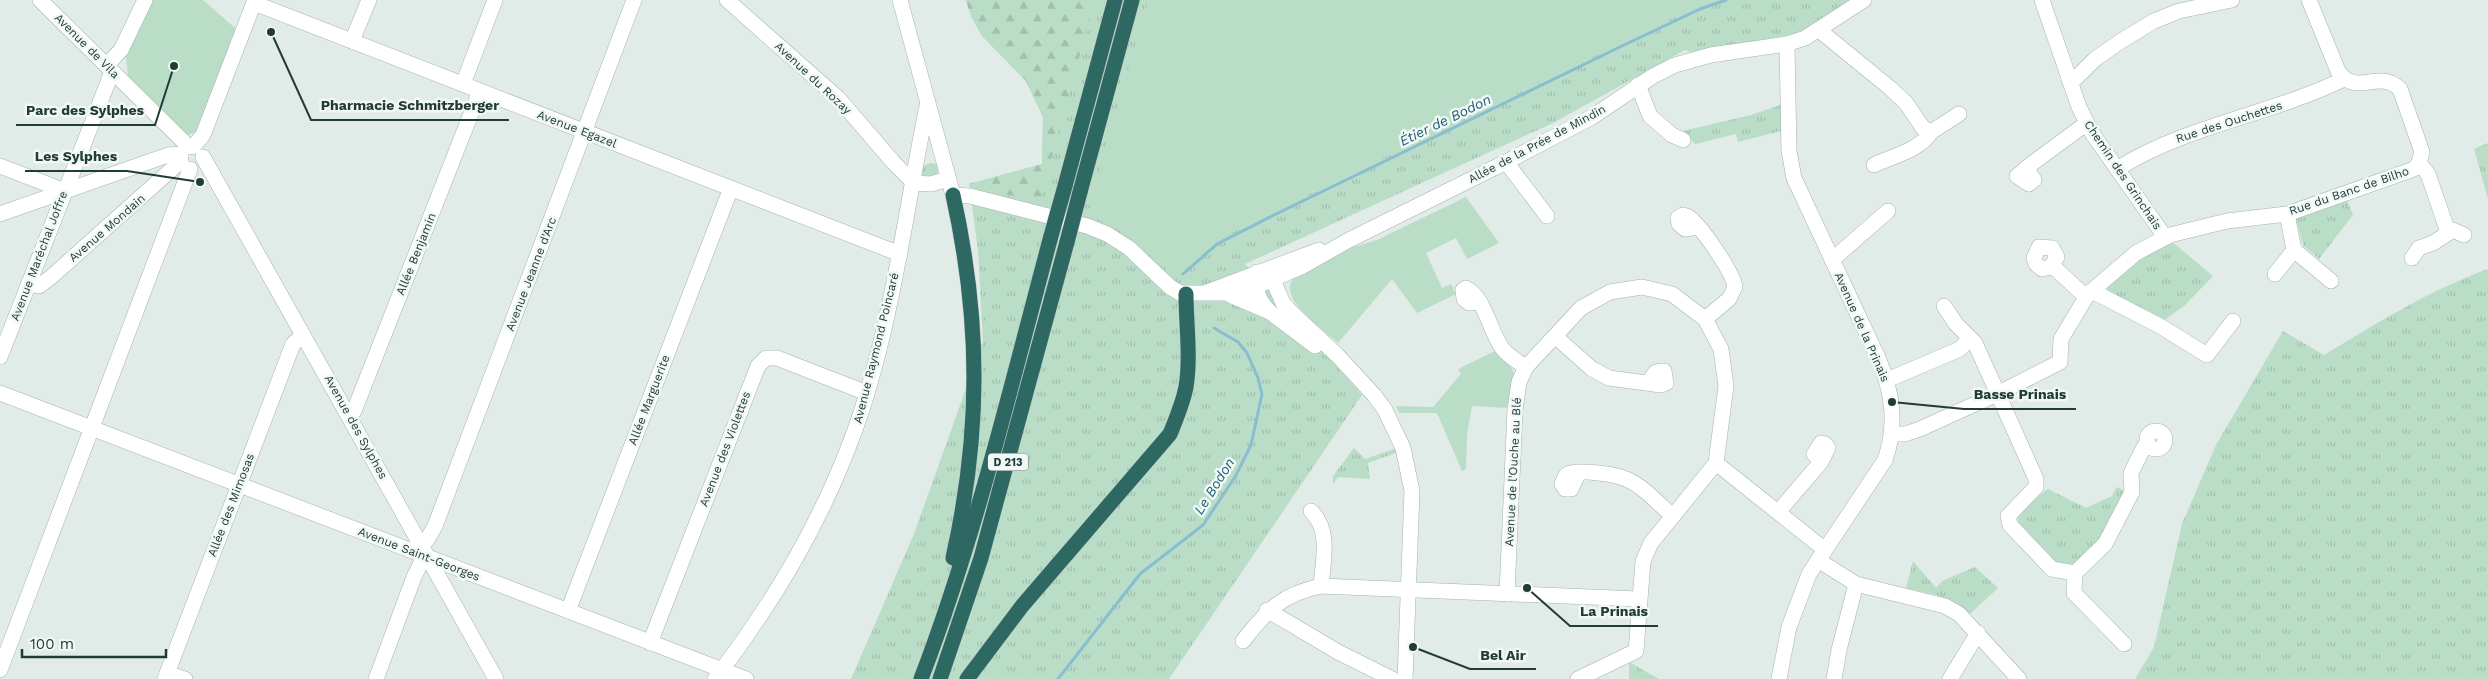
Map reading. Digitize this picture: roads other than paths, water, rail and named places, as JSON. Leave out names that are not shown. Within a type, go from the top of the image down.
[{"type":"highway","name":"D 213","points":[[920,679],[954,584],[1115,0]]},
{"type":"highway","name":"D 213","points":[[940,679],[981,558],[1132,0]]},
{"type":"highway","points":[[953,195],[965,248],[973,311],[976,363],[975,410],[967,484],[952,563],[954,584]]},
{"type":"highway","points":[[968,679],[1022,606],[1170,434],[1179,414],[1186,387],[1188,360],[1186,294]]},
{"type":"street","name":"Avenue de Vila","points":[[40,0],[176,133],[191,156]]},
{"type":"street","name":"Avenue Maréchal Joffre","points":[[0,357],[6,324],[29,283],[110,68],[121,50],[145,0]]},
{"type":"street","points":[[352,41],[369,0]]},
{"type":"street","points":[[463,84],[495,0]]},
{"type":"street","name":"Avenue Jeanne d'Arc","points":[[421,543],[427,540],[435,526],[634,0]]},
{"type":"street","name":"Avenue du Rozay","points":[[727,0],[838,98],[894,163],[914,183]]},
{"type":"street","name":"Avenue Raymond Poincaré","points":[[900,0],[953,195]]},
{"type":"street","name":"Allée de la Prée de Mindin","points":[[1347,241],[1592,117],[1638,85],[1675,64],[1711,54],[1787,44],[1819,30],[1864,0]]},
{"type":"street","name":"Chemin des Grinchais","points":[[2042,0],[2069,80],[2087,123],[2165,237]]},
{"type":"street","points":[[2069,80],[2081,74],[2095,59],[2168,7],[2232,0]]},
{"type":"street","points":[[2308,0],[2338,71],[2344,79]]},
{"type":"street","points":[[0,670],[191,156],[203,135],[254,2]]},
{"type":"street","name":"Avenue Egazel","points":[[254,2],[900,254]]},
{"type":"street","points":[[1819,30],[1890,88],[1906,103],[1923,128],[1931,132]]},
{"type":"street","name":"Avenue de la Prinais","points":[[1779,679],[1790,627],[1809,574],[1885,460],[1892,434],[1891,398],[1887,380],[1794,178],[1789,151],[1787,44]]},
{"type":"street","name":"Rue du Banc de Bilho","points":[[1997,394],[2060,362],[2061,339],[2089,294],[2136,253],[2165,237],[2227,221],[2287,214],[2414,169],[2419,163],[2422,152],[2400,89],[2393,82],[2384,80],[2360,84],[2350,83],[2344,79]]},
{"type":"street","name":"Rue des Ouchettes","points":[[2117,169],[2144,152],[2178,138],[2276,108],[2344,79]]},
{"type":"street","points":[[1638,85],[1650,116],[1672,135],[1683,140]]},
{"type":"street","name":"Allée Benjamin","points":[[348,415],[354,410],[480,91]]},
{"type":"street","name":"Avenue Raymond Poincaré","points":[[718,675],[794,564],[822,511],[855,430],[867,393],[900,254],[914,183],[915,163],[928,102]]},
{"type":"street","points":[[1874,165],[1915,147],[1926,139],[1931,132],[1959,114]]},
{"type":"street","points":[[2026,168],[2087,123]]},
{"type":"street","points":[[0,214],[168,155],[191,156]]},
{"type":"street","name":"Avenue des Sylphes","points":[[191,156],[213,177],[496,679]]},
{"type":"street","name":"Avenue Mondain","points":[[29,283],[39,286],[50,278],[191,156]]},
{"type":"street","points":[[915,163],[931,159],[943,162]]},
{"type":"street","points":[[1506,162],[1547,216]]},
{"type":"street","points":[[2419,163],[2428,174],[2448,232]]},
{"type":"street","points":[[0,166],[65,191]]},
{"type":"street","points":[[914,183],[931,184],[948,179]]},
{"type":"street","name":"Allée Marguerite","points":[[568,611],[731,188]]},
{"type":"street","points":[[953,195],[970,196],[1087,226],[1107,234],[1129,248],[1170,287],[1186,294],[1206,292],[1230,295],[1270,312]]},
{"type":"street","points":[[1832,260],[1888,211]]},
{"type":"street","points":[[2287,214],[2294,250],[2331,281]]},
{"type":"street","points":[[1698,228],[1730,272],[1735,287],[1729,299],[1705,319]]},
{"type":"street","points":[[2412,258],[2419,248],[2433,243],[2448,232],[2453,230],[2464,235]]},
{"type":"street","points":[[1206,292],[1347,241]]},
{"type":"street","points":[[1230,295],[1255,288],[1273,280],[1347,241]]},
{"type":"street","points":[[2275,274],[2294,250]]},
{"type":"street","points":[[2052,267],[2089,294],[2160,326],[2207,355],[2233,322]]},
{"type":"street","points":[[1257,272],[1273,280],[1287,307],[1347,366],[1385,410],[1395,429],[1409,467],[1412,491],[1405,679]]},
{"type":"street","points":[[1257,272],[1255,288],[1260,302],[1270,312],[1324,353],[1347,366]]},
{"type":"street","name":"Avenue de l'Ouche au Blé","points":[[1507,594],[1515,410],[1519,382],[1526,368],[1581,308],[1610,292],[1642,287],[1672,294],[1705,319],[1721,349],[1726,376],[1716,463]]},
{"type":"street","points":[[1478,302],[1502,348],[1526,368]]},
{"type":"street","points":[[1944,306],[1975,343],[2037,483],[2008,516],[2010,525],[2052,569],[2075,573]]},
{"type":"street","name":"Allée des Mimosas","points":[[166,676],[293,344],[303,335]]},
{"type":"street","points":[[1556,337],[1592,369],[1609,378],[1653,383]]},
{"type":"street","points":[[1887,380],[1960,349],[1969,338]]},
{"type":"street","name":"Avenue des Violettes","points":[[650,643],[758,366],[766,358],[777,358],[867,393]]},
{"type":"street","name":"Avenue Saint-Georges","points":[[0,393],[650,643],[718,675],[746,679]]},
{"type":"street","points":[[1892,434],[1905,434],[1920,430],[1997,394]]},
{"type":"street","points":[[2124,644],[2074,593],[2075,573],[2104,544],[2132,492],[2131,473],[2144,446],[2148,444]]},
{"type":"street","points":[[1778,512],[1821,462]]},
{"type":"street","points":[[1581,679],[1636,651],[1638,599],[1643,561],[1651,543],[1716,463],[1778,512],[1821,554],[1856,584],[1945,606],[1959,614],[2019,679]]},
{"type":"street","points":[[1579,472],[1627,479],[1672,516]]},
{"type":"street","points":[[1311,511],[1318,518],[1324,532],[1321,586]]},
{"type":"street","points":[[376,679],[414,577],[422,560],[428,558]]},
{"type":"street","points":[[1834,679],[1839,650],[1856,584]]},
{"type":"street","points":[[1242,641],[1267,610],[1288,596],[1321,586],[1638,599]]},
{"type":"street","points":[[1267,610],[1338,652],[1392,679]]},
{"type":"street","points":[[1950,679],[1978,633]]},
{"type":"street","points":[[166,676],[185,679]]},
{"type":"waterway","name":"Étier de Bodon","points":[[1183,274],[1217,244],[1276,214],[1622,46],[1700,9],[1726,0]]},
{"type":"waterway","name":"Le Bodon","points":[[1058,679],[1140,574],[1203,525],[1235,477],[1251,445],[1262,394],[1258,378],[1247,353],[1238,342],[1214,328]]},
{"type":"place","name":"Pharmacie Schmitzberger","points":[[271,32]]},
{"type":"place","name":"Parc des Sylphes","points":[[174,66]]},
{"type":"place","name":"Les Sylphes","points":[[200,182]]},
{"type":"place","name":"Basse Prinais","points":[[1892,402]]},
{"type":"place","name":"La Prinais","points":[[1527,588]]},
{"type":"place","name":"Bel Air","points":[[1413,647]]}]
